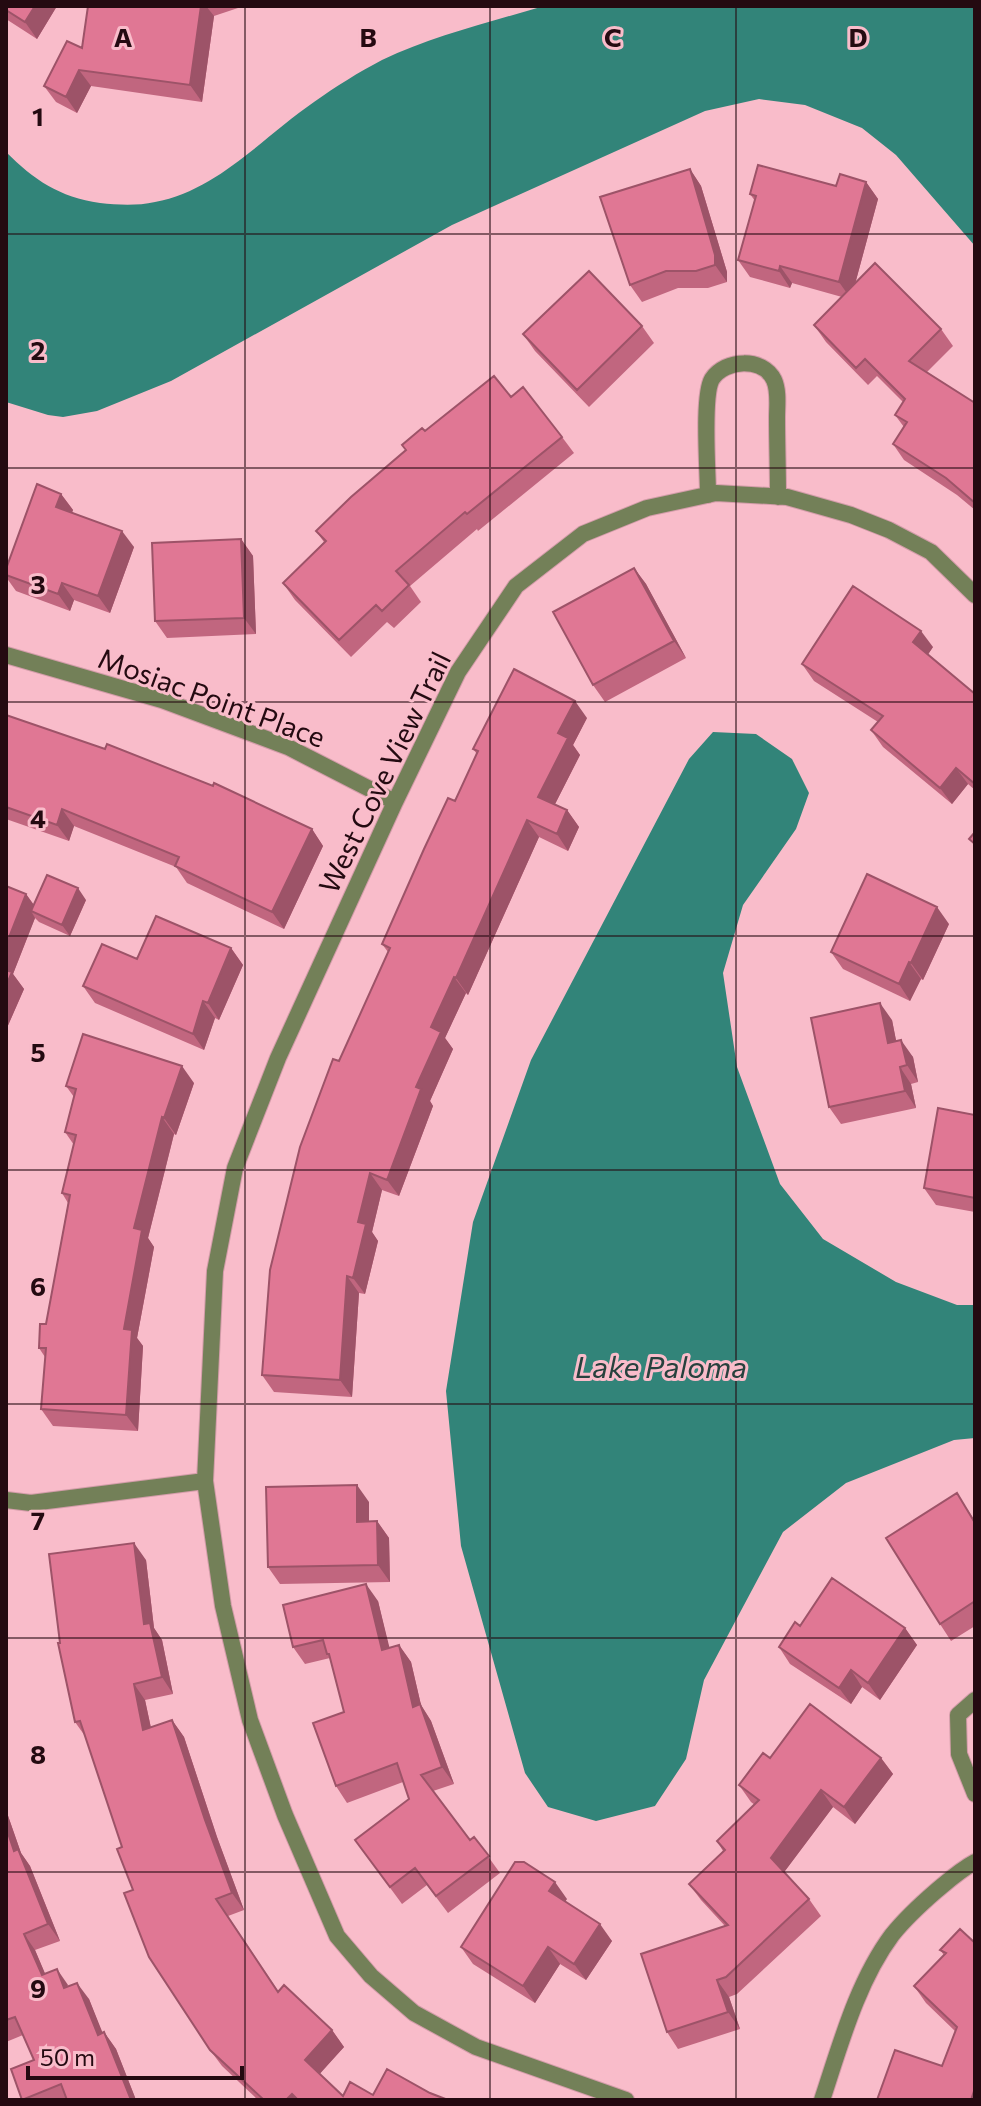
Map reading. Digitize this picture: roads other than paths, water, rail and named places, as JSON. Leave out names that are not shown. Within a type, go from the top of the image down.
[{"type":"street","points":[[708,495],[707,397],[711,380],[719,371],[743,363],[755,365],[774,381],[777,398],[778,497]]},
{"type":"street","name":"West Cove View Trail","points":[[626,2100],[476,2047],[414,2013],[371,1976],[337,1936],[285,1815],[250,1720],[223,1606],[205,1481],[215,1271],[235,1168],[278,1058],[458,672],[516,586],[583,534],[647,508],[716,493],[787,497],[851,515],[889,530],[931,552],[975,595]]},
{"type":"street","name":"Mosiac Point Place","points":[[6,655],[162,700],[288,747],[395,802]]},
{"type":"street","points":[[6,1500],[31,1503],[205,1481]]},
{"type":"street","points":[[6,1513],[31,1503]]},
{"type":"street","points":[[975,1700],[958,1715],[959,1754],[975,1794]]},
{"type":"street","points":[[822,2100],[848,2023],[870,1973],[892,1935],[927,1899],[975,1862]]},
{"type":"water","points":[[544,6],[975,6],[975,246],[896,155],[862,128],[805,105],[759,99],[705,111],[452,225],[171,381],[97,411],[63,417],[6,402],[6,152],[37,179],[60,192],[85,200],[134,205],[178,196],[220,174],[314,102],[382,60],[441,37]]},
{"type":"water","name":"Lake Paloma","points":[[713,732],[756,734],[792,759],[809,793],[796,829],[743,905],[723,973],[737,1067],[780,1184],[823,1239],[896,1282],[957,1305],[975,1305],[975,1438],[954,1440],[846,1483],[783,1532],[704,1680],[686,1759],[655,1806],[596,1821],[548,1807],[525,1773],[461,1546],[446,1391],[473,1222],[531,1060],[689,759]]}]
